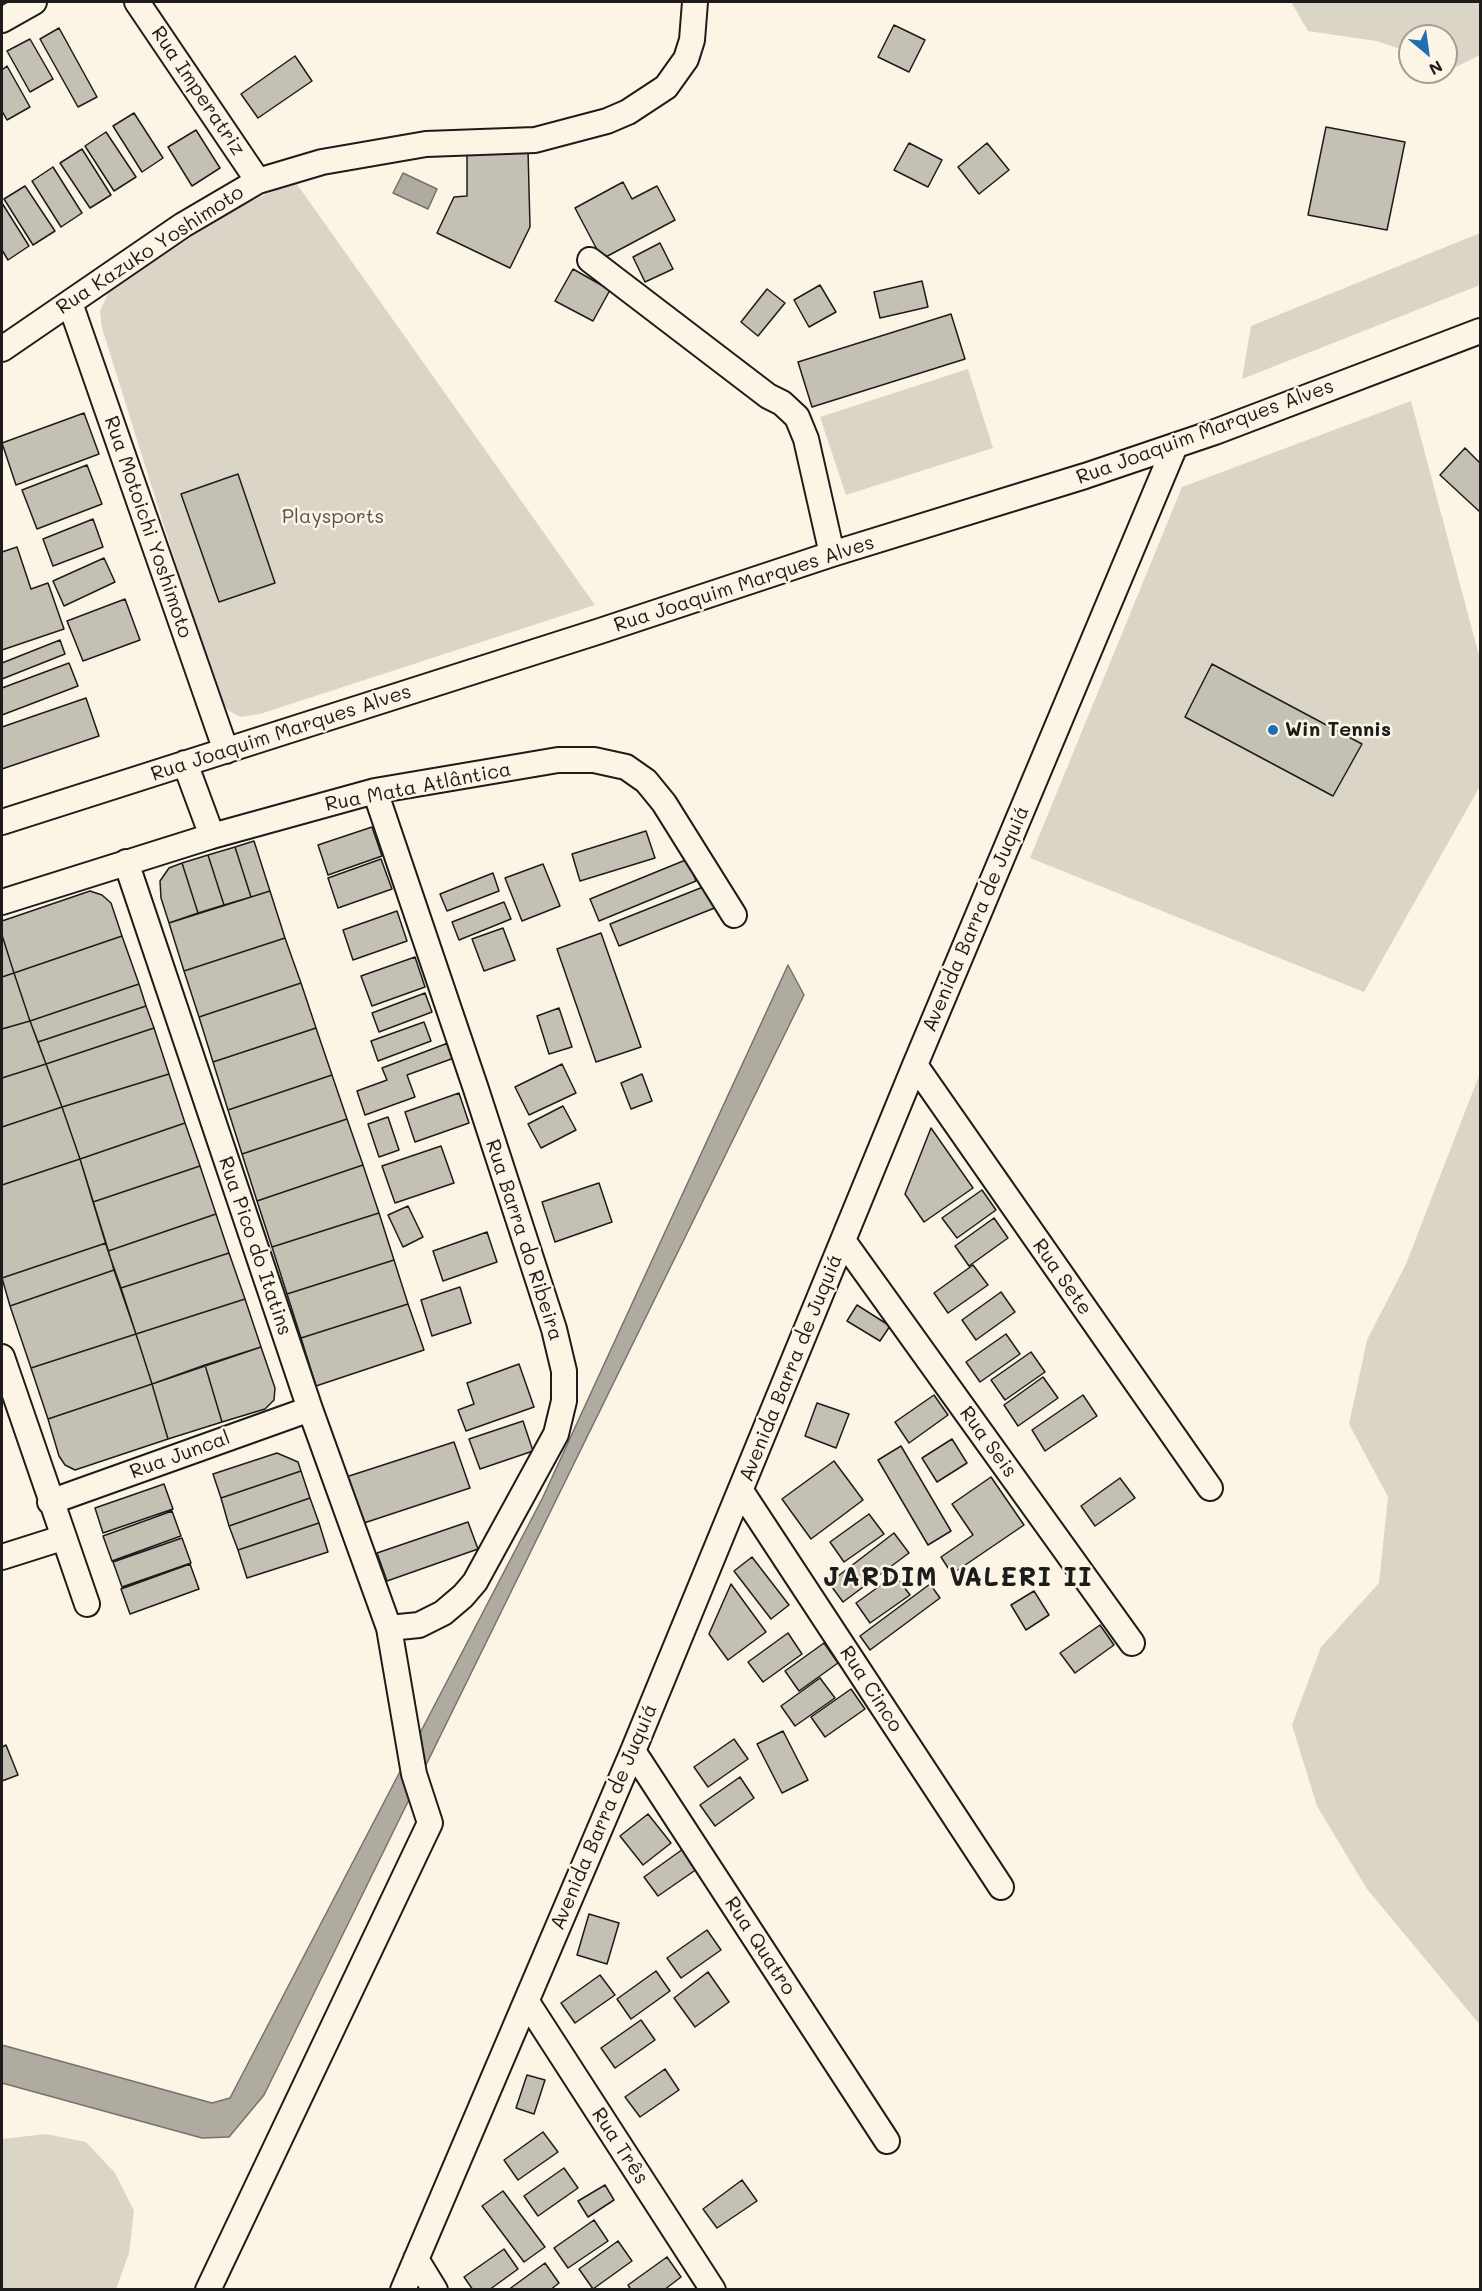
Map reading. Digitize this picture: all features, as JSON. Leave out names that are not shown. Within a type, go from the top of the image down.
[{"type":"street","points":[[2,20],[34,2]]},
{"type":"street","name":"Rua Imperatriz","points":[[137,2],[258,181]]},
{"type":"street","name":"Rua Kazuko Yoshimoto","points":[[2,349],[183,225],[258,181],[322,162],[426,144],[535,140],[597,124],[628,112],[666,87],[686,59],[692,40],[694,2]]},
{"type":"street","points":[[590,260],[768,396],[782,403],[797,417],[806,439],[832,554]]},
{"type":"street","name":"Rua Motoichi Yoshimoto","points":[[70,303],[226,751]]},
{"type":"street","name":"Rua Joaquim Marques Alves","points":[[2,822],[600,632],[832,554],[1085,476],[1175,446],[1480,331]]},
{"type":"street","name":"Avenida Barra de Juquiá","points":[[403,2289],[633,1751],[720,1533],[741,1491],[915,1065],[1175,446]]},
{"type":"street","name":"Rua Mata Atlântica","points":[[2,902],[212,836],[375,791],[558,760],[594,760],[626,767],[646,782],[664,803],[734,915]]},
{"type":"street","points":[[186,763],[212,836]]},
{"type":"street","name":"Rua Barra do Ribeira","points":[[375,791],[480,1100],[554,1329],[564,1371],[564,1401],[556,1434],[474,1582],[463,1596],[443,1613],[419,1625],[389,1628]]},
{"type":"street","name":"Rua Pico do Itatins","points":[[126,862],[310,1409],[389,1628],[414,1774],[430,1823],[208,2289]]},
{"type":"street","name":"Rua Sete","points":[[915,1065],[1210,1488]]},
{"type":"street","name":"Rua Seis","points":[[844,1242],[1132,1643]]},
{"type":"street","points":[[2,1357],[62,1538],[87,1604]]},
{"type":"street","name":"Rua Juncal","points":[[50,1502],[310,1409]]},
{"type":"street","name":"Rua Cinco","points":[[741,1491],[1001,1887]]},
{"type":"street","points":[[2,1557],[62,1538]]},
{"type":"street","name":"Rua Quatro","points":[[633,1751],[887,2141]]},
{"type":"street","name":"Rua Três","points":[[527,2002],[713,2289]]},
{"type":"street","points":[[416,2259],[435,2289]]},
{"type":"green space","points":[[1291,2],[1480,2],[1480,55],[1458,66],[1458,24],[1398,24],[1398,48],[1376,41],[1308,31]]},
{"type":"green space","name":"Playsports","points":[[294,180],[595,605],[260,714],[241,717],[229,711],[219,700],[215,689],[102,328],[100,311],[109,291],[122,282],[228,213]]},
{"type":"green space","points":[[1480,233],[1480,285],[1242,379],[1251,326]]},
{"type":"green space","points":[[968,369],[993,448],[846,495],[820,417]]},
{"type":"green space","points":[[1411,401],[1480,659],[1480,786],[1364,992],[1030,858],[1182,487]]},
{"type":"green space","points":[[1480,1073],[1480,2025],[1367,1889],[1317,1806],[1292,1725],[1321,1647],[1379,1583],[1388,1497],[1349,1424],[1367,1340],[1406,1264]]},
{"type":"green space","points":[[46,2134],[86,2142],[115,2173],[134,2211],[129,2253],[116,2289],[2,2289],[2,2139]]},
{"type":"shaded area","points":[[403,173],[437,189],[428,209],[393,193]]},
{"type":"shaded area","points":[[788,965],[804,995],[264,2095],[229,2137],[202,2138],[2,2083],[2,2045],[212,2103],[230,2098],[543,1497]]},
{"type":"building","points":[[894,25],[925,40],[909,72],[878,57]]},
{"type":"building","points":[[59,28],[97,97],[78,107],[40,39]]},
{"type":"building","points":[[30,39],[53,79],[30,92],[7,51]]},
{"type":"building","points":[[295,56],[312,81],[258,118],[241,94]]},
{"type":"building","points":[[7,66],[30,107],[7,120],[2,111],[2,70]]},
{"type":"building","points":[[134,113],[163,158],[142,172],[113,126]]},
{"type":"building","points":[[1326,127],[1405,142],[1387,230],[1308,215]]},
{"type":"building","points":[[196,130],[220,168],[192,186],[168,147]]},
{"type":"building","points":[[106,132],[136,177],[114,191],[85,146]]},
{"type":"building","points":[[909,143],[942,160],[928,187],[894,170]]},
{"type":"building","points":[[987,143],[1009,170],[979,194],[958,167]]},
{"type":"building","points":[[82,149],[111,195],[90,208],[60,163]]},
{"type":"building","points":[[528,150],[530,227],[510,268],[437,233],[454,197],[467,196],[467,152]]},
{"type":"building","points":[[53,167],[82,213],[61,227],[32,181]]},
{"type":"building","points":[[623,182],[632,199],[657,186],[675,220],[602,259],[575,208]]},
{"type":"building","points":[[25,186],[55,231],[33,245],[4,199]]},
{"type":"building","points":[[2,203],[29,246],[8,260],[2,250]]},
{"type":"building","points":[[660,243],[673,269],[645,282],[633,257]]},
{"type":"building","points":[[573,269],[610,290],[593,321],[555,301]]},
{"type":"building","points":[[922,281],[928,307],[880,318],[874,292]]},
{"type":"building","points":[[820,285],[836,312],[809,327],[794,300]]},
{"type":"building","points":[[767,289],[785,303],[758,336],[741,322]]},
{"type":"building","points":[[951,314],[965,359],[812,407],[798,362]]},
{"type":"building","points":[[84,413],[99,454],[16,485],[2,443]]},
{"type":"building","points":[[1465,448],[1480,463],[1480,512],[1440,475]]},
{"type":"building","points":[[87,465],[102,504],[37,529],[22,490]]},
{"type":"building","points":[[238,474],[275,583],[219,602],[181,494]]},
{"type":"building","points":[[93,519],[103,547],[53,566],[43,539]]},
{"type":"building","points":[[17,547],[31,589],[48,583],[64,629],[2,650],[2,552]]},
{"type":"building","points":[[104,558],[115,582],[64,606],[53,581]]},
{"type":"building","points":[[125,599],[140,640],[83,661],[67,621]]},
{"type":"building","points":[[60,640],[65,654],[2,679],[2,663]]},
{"type":"building","points":[[69,663],[78,686],[2,715],[2,688]]},
{"type":"building","name":"Win Tennis","points":[[1212,664],[1362,744],[1333,796],[1185,717]]},
{"type":"building","points":[[86,698],[99,736],[2,769],[2,727]]},
{"type":"building","points":[[372,827],[382,856],[328,875],[318,845]]},
{"type":"building","points":[[646,831],[655,858],[580,881],[572,854]]},
{"type":"building","points":[[254,841],[270,891],[251,897],[235,847]]},
{"type":"building","points":[[235,847],[251,897],[224,905],[208,855]]},
{"type":"building","points":[[208,855],[224,905],[198,913],[182,863]]},
{"type":"building","points":[[381,859],[392,889],[338,908],[328,878]]},
{"type":"building","points":[[688,859],[696,881],[599,921],[590,899]]},
{"type":"building","points":[[182,863],[198,913],[169,923],[161,898],[160,881],[169,868]]},
{"type":"building","points":[[543,864],[560,906],[522,921],[505,878]]},
{"type":"building","points":[[493,873],[499,891],[447,911],[440,894]]},
{"type":"building","points":[[708,885],[717,907],[619,946],[610,924]]},
{"type":"building","points":[[90,891],[102,895],[111,903],[122,936],[14,973],[2,935],[2,921]]},
{"type":"building","points":[[270,891],[285,938],[184,971],[169,923]]},
{"type":"building","points":[[504,902],[511,919],[459,940],[452,922]]},
{"type":"building","points":[[397,911],[407,941],[353,960],[343,930]]},
{"type":"building","points":[[503,928],[515,960],[484,971],[472,939]]},
{"type":"building","points":[[601,933],[641,1047],[596,1062],[557,949]]},
{"type":"building","points":[[2,935],[14,973],[2,977]]},
{"type":"building","points":[[122,936],[139,984],[30,1021],[14,973]]},
{"type":"building","points":[[285,938],[301,983],[199,1017],[184,971]]},
{"type":"building","points":[[415,957],[425,987],[372,1006],[361,976]]},
{"type":"building","points":[[14,973],[30,1021],[2,1029],[2,977]]},
{"type":"building","points":[[301,983],[316,1028],[213,1062],[199,1017]]},
{"type":"building","points":[[139,984],[146,1006],[38,1042],[30,1021]]},
{"type":"building","points":[[425,993],[432,1012],[379,1032],[372,1013]]},
{"type":"building","points":[[146,1006],[154,1028],[46,1064],[38,1042]]},
{"type":"building","points":[[559,1008],[572,1047],[549,1054],[537,1016]]},
{"type":"building","points":[[30,1021],[46,1064],[2,1078],[2,1029]]},
{"type":"building","points":[[424,1022],[431,1041],[378,1061],[371,1041]]},
{"type":"building","points":[[154,1028],[169,1074],[62,1107],[46,1064]]},
{"type":"building","points":[[316,1028],[332,1075],[228,1110],[213,1062]]},
{"type":"building","points":[[448,1043],[454,1058],[407,1075],[415,1097],[365,1115],[357,1091],[387,1080],[382,1068]]},
{"type":"building","points":[[46,1064],[62,1107],[2,1127],[2,1078]]},
{"type":"building","points":[[562,1064],[576,1093],[529,1115],[515,1087]]},
{"type":"building","points":[[169,1074],[185,1123],[80,1159],[62,1107]]},
{"type":"building","points":[[642,1074],[652,1101],[631,1109],[621,1083]]},
{"type":"building","points":[[332,1075],[347,1119],[242,1154],[228,1110]]},
{"type":"building","points":[[459,1093],[469,1123],[415,1142],[405,1112]]},
{"type":"building","points":[[563,1106],[576,1130],[541,1148],[528,1124]]},
{"type":"building","points":[[62,1107],[80,1159],[2,1185],[2,1127]]},
{"type":"building","points":[[388,1117],[399,1150],[379,1157],[368,1124]]},
{"type":"building","points":[[347,1119],[363,1165],[257,1201],[242,1154]]},
{"type":"building","points":[[185,1123],[200,1166],[93,1202],[80,1159]]},
{"type":"building","points":[[931,1128],[973,1188],[924,1222],[905,1194]]},
{"type":"building","points":[[441,1146],[454,1183],[395,1203],[382,1166]]},
{"type":"building","points":[[80,1159],[106,1243],[2,1278],[2,1185]]},
{"type":"building","points":[[363,1165],[379,1213],[272,1247],[257,1201]]},
{"type":"building","points":[[200,1166],[216,1214],[108,1251],[93,1202]]},
{"type":"building","points":[[599,1183],[612,1222],[555,1242],[542,1202]]},
{"type":"building","points":[[982,1190],[996,1210],[957,1238],[942,1218]]},
{"type":"building","points":[[408,1206],[423,1237],[403,1247],[388,1215]]},
{"type":"building","points":[[379,1213],[394,1260],[287,1294],[272,1247]]},
{"type":"building","points":[[216,1214],[229,1253],[121,1288],[108,1251]]},
{"type":"building","points":[[994,1218],[1008,1238],[969,1266],[955,1246]]},
{"type":"building","points":[[487,1232],[497,1262],[443,1281],[433,1251]]},
{"type":"building","points":[[106,1243],[114,1270],[10,1306],[2,1278]]},
{"type":"building","points":[[229,1253],[245,1299],[136,1334],[121,1288]]},
{"type":"building","points":[[394,1260],[408,1304],[301,1338],[287,1294]]},
{"type":"building","points":[[973,1265],[988,1285],[948,1313],[934,1293]]},
{"type":"building","points":[[114,1270],[136,1334],[31,1368],[10,1306]]},
{"type":"building","points":[[460,1287],[471,1323],[432,1336],[421,1300]]},
{"type":"building","points":[[1001,1292],[1015,1312],[976,1340],[962,1320]]},
{"type":"building","points":[[245,1299],[261,1347],[152,1384],[136,1334]]},
{"type":"building","points":[[408,1304],[424,1350],[316,1386],[301,1338]]},
{"type":"building","points":[[857,1305],[890,1326],[880,1341],[847,1321]]},
{"type":"building","points":[[136,1334],[152,1384],[48,1419],[31,1368]]},
{"type":"building","points":[[1006,1334],[1020,1354],[980,1382],[966,1362]]},
{"type":"building","points":[[261,1347],[275,1388],[274,1400],[265,1409],[222,1422],[205,1365]]},
{"type":"building","points":[[1031,1352],[1045,1372],[1005,1400],[991,1380]]},
{"type":"building","points":[[519,1364],[534,1407],[466,1431],[458,1410],[474,1404],[467,1383]]},
{"type":"building","points":[[205,1365],[222,1422],[168,1439],[152,1384]]},
{"type":"building","points":[[1043,1377],[1058,1398],[1018,1426],[1004,1405]]},
{"type":"building","points":[[152,1384],[168,1439],[75,1470],[65,1465],[59,1456],[48,1419]]},
{"type":"building","points":[[934,1395],[948,1415],[909,1443],[895,1422]]},
{"type":"building","points":[[1083,1395],[1097,1416],[1045,1451],[1032,1430]]},
{"type":"building","points":[[817,1403],[849,1414],[836,1448],[805,1436]]},
{"type":"building","points":[[523,1421],[533,1451],[480,1469],[469,1439]]},
{"type":"building","points":[[952,1439],[967,1463],[937,1482],[922,1458]]},
{"type":"building","points":[[454,1442],[470,1488],[361,1524],[346,1477]]},
{"type":"building","points":[[901,1446],[951,1531],[928,1545],[878,1460]]},
{"type":"building","points":[[277,1453],[298,1462],[301,1471],[221,1498],[213,1474]]},
{"type":"building","points":[[834,1461],[863,1500],[811,1539],[782,1499]]},
{"type":"building","points":[[301,1471],[310,1498],[229,1526],[221,1498]]},
{"type":"building","points":[[991,1477],[1024,1525],[952,1574],[941,1557],[973,1535],[952,1504]]},
{"type":"building","points":[[1120,1478],[1135,1498],[1095,1526],[1081,1506]]},
{"type":"building","points":[[164,1484],[173,1509],[103,1533],[95,1508]]},
{"type":"building","points":[[310,1498],[319,1523],[238,1550],[229,1526]]},
{"type":"building","points":[[172,1511],[181,1536],[112,1561],[103,1536]]},
{"type":"building","points":[[869,1514],[884,1534],[844,1562],[830,1542]]},
{"type":"building","points":[[468,1522],[478,1549],[387,1581],[377,1553]]},
{"type":"building","points":[[319,1523],[328,1552],[247,1578],[238,1550]]},
{"type":"building","points":[[894,1533],[909,1553],[843,1602],[829,1583]]},
{"type":"building","points":[[182,1538],[191,1563],[122,1587],[113,1562]]},
{"type":"building","points":[[752,1557],[789,1605],[771,1619],[734,1571]]},
{"type":"building","points":[[190,1564],[199,1589],[130,1614],[121,1589]]},
{"type":"building","points":[[895,1575],[910,1595],[870,1623],[856,1603]]},
{"type":"building","points":[[731,1584],[766,1632],[728,1660],[709,1634]]},
{"type":"building","points":[[930,1584],[940,1598],[870,1650],[860,1636]]},
{"type":"building","points":[[1034,1591],[1049,1615],[1026,1630],[1011,1605]]},
{"type":"building","points":[[1100,1625],[1114,1645],[1075,1673],[1060,1653]]},
{"type":"building","points":[[788,1633],[802,1654],[763,1682],[748,1662]]},
{"type":"building","points":[[824,1643],[838,1663],[799,1691],[785,1671]]},
{"type":"building","points":[[820,1678],[835,1698],[795,1726],[781,1706]]},
{"type":"building","points":[[851,1689],[865,1709],[825,1737],[811,1717]]},
{"type":"building","points":[[783,1731],[808,1780],[782,1793],[757,1744]]},
{"type":"building","points":[[734,1739],[748,1759],[708,1787],[694,1767]]},
{"type":"building","points":[[6,1745],[18,1775],[2,1781],[2,1747]]},
{"type":"building","points":[[740,1777],[754,1798],[715,1826],[700,1805]]},
{"type":"building","points":[[648,1814],[671,1843],[643,1865],[620,1836]]},
{"type":"building","points":[[683,1849],[697,1869],[658,1896],[644,1877]]},
{"type":"building","points":[[589,1914],[619,1923],[607,1964],[577,1955]]},
{"type":"building","points":[[707,1930],[721,1950],[681,1978],[667,1958]]},
{"type":"building","points":[[656,1971],[670,1991],[631,2019],[617,1999]]},
{"type":"building","points":[[708,1972],[729,2002],[695,2027],[674,1998]]},
{"type":"building","points":[[600,1975],[615,1995],[575,2023],[561,2003]]},
{"type":"building","points":[[641,2020],[655,2040],[615,2068],[601,2048]]},
{"type":"building","points":[[665,2069],[679,2090],[640,2117],[625,2097]]},
{"type":"building","points":[[527,2075],[545,2080],[534,2114],[516,2108]]},
{"type":"building","points":[[543,2132],[558,2152],[518,2180],[504,2160]]},
{"type":"building","points":[[564,2168],[578,2188],[538,2216],[524,2196]]},
{"type":"building","points":[[742,2180],[757,2201],[717,2228],[703,2209]]},
{"type":"building","points":[[605,2185],[614,2200],[588,2217],[578,2201]]},
{"type":"building","points":[[503,2191],[545,2247],[524,2262],[482,2206]]},
{"type":"building","points":[[594,2220],[608,2241],[568,2268],[554,2248]]},
{"type":"building","points":[[618,2241],[632,2261],[593,2289],[579,2269]]},
{"type":"building","points":[[504,2249],[518,2269],[489,2290],[473,2290],[464,2277]]},
{"type":"building","points":[[667,2257],[681,2277],[664,2290],[631,2290],[628,2285]]},
{"type":"building","points":[[545,2263],[559,2283],[550,2290],[508,2290]]},
{"type":"place","name":"Win Tennis","points":[[1273,730]]},
{"type":"district","name":"JARDIM VALERI II","points":[[958,1578]]}]
